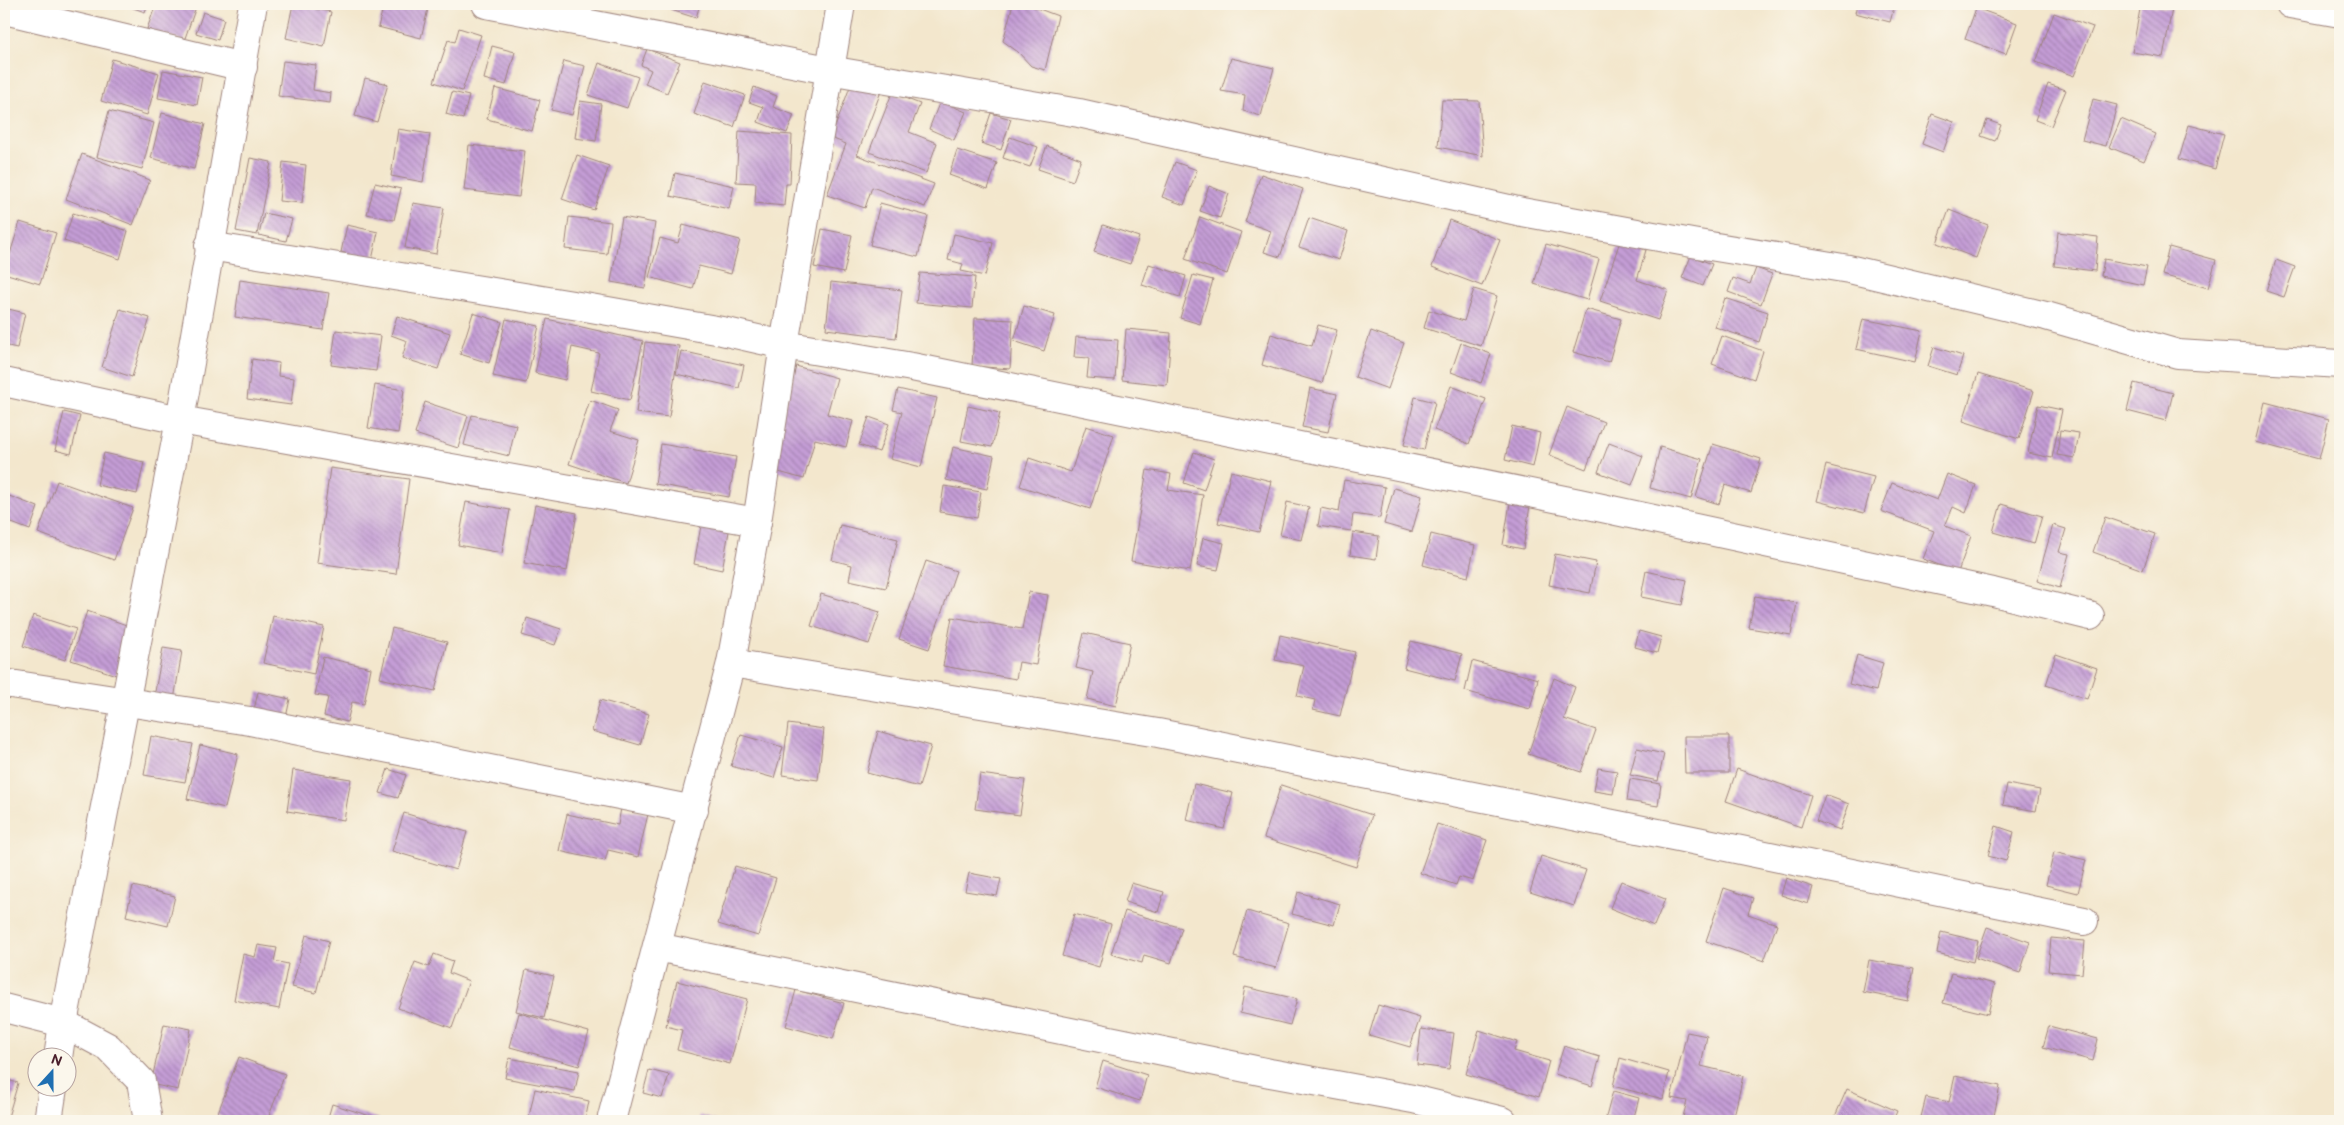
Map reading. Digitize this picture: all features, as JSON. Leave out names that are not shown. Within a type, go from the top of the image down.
[{"type":"street","points":[[59,1048],[180,420],[209,246],[244,67],[253,4]]},
{"type":"street","points":[[486,4],[830,70],[1079,113],[1522,212],[1692,243],[1849,268],[2046,316],[2178,354],[2340,364]]},
{"type":"street","points":[[611,1121],[694,810],[730,663],[757,522],[784,345],[841,4]]},
{"type":"street","points":[[2290,4],[2340,13]]},
{"type":"street","points":[[4,10],[244,67]]},
{"type":"street","points":[[209,246],[585,306],[722,331],[784,345],[912,367],[1579,503],[1993,592],[2090,616]]},
{"type":"street","points":[[4,382],[180,420],[757,522]]},
{"type":"street","points":[[730,663],[1158,733],[1678,837],[2084,921]]},
{"type":"street","points":[[4,683],[250,721],[694,810]]},
{"type":"street","points":[[657,947],[1270,1073],[1413,1099],[1503,1121]]},
{"type":"street","points":[[4,1008],[63,1022],[108,1047],[141,1081],[148,1121]]},
{"type":"street","points":[[48,1121],[51,1098]]},
{"type":"building","points":[[122,4],[148,4],[145,12]]},
{"type":"building","points":[[156,4],[197,4],[184,41],[147,29]]},
{"type":"building","points":[[293,4],[331,12],[324,47],[286,38]]},
{"type":"building","points":[[384,4],[407,4],[428,9],[421,38],[378,27]]},
{"type":"building","points":[[673,4],[700,4],[696,18],[671,10]]},
{"type":"building","points":[[1013,4],[1026,4],[1058,16],[1045,70],[1031,66],[1018,52],[1003,41]]},
{"type":"building","points":[[1857,4],[1895,4],[1890,22],[1855,13]]},
{"type":"building","points":[[2141,4],[2172,9],[2163,57],[2132,52]]},
{"type":"building","points":[[1976,8],[2017,23],[2006,54],[1965,39]]},
{"type":"building","points":[[203,12],[224,19],[218,40],[196,33]]},
{"type":"building","points":[[2054,13],[2093,27],[2074,76],[2036,62]]},
{"type":"building","points":[[459,28],[481,35],[462,91],[434,82],[448,40],[455,42]]},
{"type":"building","points":[[492,46],[515,52],[506,85],[484,79]]},
{"type":"building","points":[[647,49],[680,62],[667,93],[645,84],[651,70],[641,65]]},
{"type":"building","points":[[1231,58],[1274,68],[1261,116],[1243,111],[1245,95],[1221,91]]},
{"type":"building","points":[[112,59],[159,73],[147,115],[101,101]]},
{"type":"building","points":[[283,61],[316,65],[313,90],[331,93],[330,103],[278,96]]},
{"type":"building","points":[[564,61],[585,66],[572,115],[551,110]]},
{"type":"building","points":[[599,63],[638,77],[627,108],[588,95]]},
{"type":"building","points":[[163,70],[202,77],[197,105],[158,98]]},
{"type":"building","points":[[365,78],[388,84],[377,122],[355,116]]},
{"type":"building","points":[[705,81],[745,95],[734,127],[694,114]]},
{"type":"building","points":[[851,84],[880,94],[857,155],[934,184],[925,207],[872,187],[865,208],[827,195],[846,144],[831,138]]},
{"type":"building","points":[[2048,84],[2066,90],[2051,126],[2035,120]]},
{"type":"building","points":[[754,87],[777,96],[773,107],[794,115],[787,133],[758,122],[763,107],[749,102]]},
{"type":"building","points":[[495,88],[540,100],[532,131],[487,119]]},
{"type":"building","points":[[452,92],[469,96],[463,119],[446,114]]},
{"type":"building","points":[[892,93],[920,104],[909,132],[937,143],[926,173],[869,152]]},
{"type":"building","points":[[2093,99],[2117,105],[2106,146],[2082,140]]},
{"type":"building","points":[[1442,100],[1479,101],[1483,156],[1438,147]]},
{"type":"building","points":[[580,101],[601,104],[596,141],[575,138]]},
{"type":"building","points":[[940,101],[966,112],[954,140],[929,129]]},
{"type":"building","points":[[109,111],[154,123],[142,169],[97,157]]},
{"type":"building","points":[[162,113],[205,124],[194,169],[151,158]]},
{"type":"building","points":[[991,113],[1011,119],[1001,150],[981,143]]},
{"type":"building","points":[[1932,114],[1954,122],[1943,152],[1922,144]]},
{"type":"building","points":[[2121,119],[2156,134],[2144,161],[2109,147]]},
{"type":"building","points":[[1987,120],[2001,125],[1995,141],[1981,136]]},
{"type":"building","points":[[2189,125],[2224,134],[2215,169],[2179,159]]},
{"type":"building","points":[[398,129],[430,134],[423,182],[391,176]]},
{"type":"building","points":[[739,131],[792,135],[790,184],[786,184],[784,206],[755,203],[756,183],[736,182]]},
{"type":"building","points":[[1010,137],[1038,147],[1030,167],[1003,158]]},
{"type":"building","points":[[469,145],[525,151],[519,197],[464,190]]},
{"type":"building","points":[[1047,146],[1081,159],[1073,181],[1038,169]]},
{"type":"building","points":[[957,150],[997,163],[988,189],[949,175]]},
{"type":"building","points":[[82,154],[150,180],[133,225],[66,199]]},
{"type":"building","points":[[577,155],[609,166],[594,210],[562,199]]},
{"type":"building","points":[[250,158],[271,162],[257,235],[236,231]]},
{"type":"building","points":[[283,162],[306,165],[302,203],[279,201]]},
{"type":"building","points":[[1175,162],[1197,170],[1184,205],[1162,197]]},
{"type":"building","points":[[675,173],[734,186],[729,209],[670,196]]},
{"type":"building","points":[[1261,174],[1303,189],[1280,257],[1264,252],[1271,231],[1245,222]]},
{"type":"building","points":[[375,183],[401,189],[394,220],[367,214]]},
{"type":"building","points":[[1209,186],[1229,194],[1220,218],[1200,211]]},
{"type":"building","points":[[413,203],[444,208],[436,254],[405,248]]},
{"type":"building","points":[[880,203],[928,216],[918,257],[870,245]]},
{"type":"building","points":[[1949,210],[1988,225],[1976,258],[1937,243]]},
{"type":"building","points":[[73,213],[128,231],[120,259],[64,241]]},
{"type":"building","points":[[264,213],[292,219],[286,241],[259,235]]},
{"type":"building","points":[[569,217],[611,222],[607,254],[565,249]]},
{"type":"building","points":[[622,217],[655,223],[645,288],[611,282]]},
{"type":"building","points":[[1200,217],[1241,232],[1227,274],[1185,259]]},
{"type":"building","points":[[1309,218],[1348,231],[1339,260],[1299,247]]},
{"type":"building","points":[[1449,220],[1500,240],[1482,286],[1432,267]]},
{"type":"building","points":[[20,222],[56,233],[40,284],[4,273]]},
{"type":"building","points":[[347,225],[378,232],[372,260],[341,252]]},
{"type":"building","points":[[683,225],[740,240],[731,274],[699,266],[693,289],[649,277],[660,238],[678,243]]},
{"type":"building","points":[[1103,225],[1139,237],[1130,264],[1094,252]]},
{"type":"building","points":[[822,229],[852,235],[844,273],[814,267]]},
{"type":"building","points":[[2058,232],[2098,237],[2095,271],[2054,266]]},
{"type":"building","points":[[954,234],[993,243],[985,276],[961,271],[963,264],[948,260]]},
{"type":"building","points":[[1620,241],[1646,250],[1637,280],[1668,290],[1658,320],[1600,301]]},
{"type":"building","points":[[1546,244],[1599,259],[1587,300],[1534,284]]},
{"type":"building","points":[[2169,247],[2216,260],[2208,288],[2162,275]]},
{"type":"building","points":[[1691,256],[1712,264],[1703,286],[1682,278]]},
{"type":"building","points":[[2104,259],[2147,267],[2143,285],[2101,276]]},
{"type":"building","points":[[2276,260],[2295,267],[2284,297],[2266,291]]},
{"type":"building","points":[[1149,264],[1186,276],[1180,297],[1142,285]]},
{"type":"building","points":[[1756,268],[1772,274],[1761,304],[1728,292],[1733,278],[1750,284]]},
{"type":"building","points":[[920,273],[975,277],[972,308],[916,303]]},
{"type":"building","points":[[1193,275],[1213,280],[1200,324],[1180,318]]},
{"type":"building","points":[[240,280],[329,293],[323,330],[235,317]]},
{"type":"building","points":[[831,282],[902,290],[896,338],[826,329]]},
{"type":"building","points":[[1474,289],[1497,296],[1481,346],[1424,328],[1429,310],[1464,321]]},
{"type":"building","points":[[1725,298],[1768,312],[1759,342],[1715,327]]},
{"type":"building","points":[[1024,306],[1055,315],[1044,351],[1014,341]]},
{"type":"building","points":[[4,308],[25,313],[17,348],[4,345]]},
{"type":"building","points":[[120,309],[150,318],[132,377],[102,367]]},
{"type":"building","points":[[1586,309],[1621,319],[1609,362],[1573,352]]},
{"type":"building","points":[[473,313],[502,322],[489,363],[460,354]]},
{"type":"building","points":[[397,316],[450,333],[438,369],[402,358],[407,341],[391,335]]},
{"type":"building","points":[[975,318],[1013,320],[1010,369],[972,366]]},
{"type":"building","points":[[506,319],[539,326],[526,383],[493,376]]},
{"type":"building","points":[[547,319],[643,341],[630,400],[591,391],[599,353],[572,347],[565,380],[535,373]]},
{"type":"building","points":[[1863,319],[1922,331],[1915,362],[1856,349]]},
{"type":"building","points":[[1318,325],[1337,330],[1322,383],[1262,365],[1271,334],[1312,346]]},
{"type":"building","points":[[1126,329],[1171,333],[1167,385],[1122,380]]},
{"type":"building","points":[[336,330],[381,336],[376,371],[331,365]]},
{"type":"building","points":[[1371,331],[1404,343],[1388,389],[1355,377]]},
{"type":"building","points":[[1722,336],[1763,351],[1754,379],[1712,364]]},
{"type":"building","points":[[1076,337],[1118,340],[1115,380],[1087,378],[1089,358],[1074,357]]},
{"type":"building","points":[[645,342],[679,346],[669,417],[636,413]]},
{"type":"building","points":[[1461,343],[1491,354],[1481,383],[1451,372]]},
{"type":"building","points":[[1934,347],[1963,356],[1957,375],[1928,366]]},
{"type":"building","points":[[681,351],[744,365],[739,388],[676,374]]},
{"type":"building","points":[[252,359],[279,363],[278,376],[294,378],[291,405],[247,399]]},
{"type":"building","points":[[796,366],[837,378],[827,414],[853,421],[846,447],[815,439],[804,479],[768,469]]},
{"type":"building","points":[[1978,374],[2034,391],[2019,439],[1963,421]]},
{"type":"building","points":[[2134,383],[2173,393],[2166,421],[2127,411]]},
{"type":"building","points":[[375,385],[404,390],[398,433],[368,428]]},
{"type":"building","points":[[1451,386],[1486,399],[1469,444],[1434,430]]},
{"type":"building","points":[[1310,388],[1337,394],[1328,432],[1302,427]]},
{"type":"building","points":[[898,389],[937,398],[921,467],[890,459],[902,412],[893,410]]},
{"type":"building","points":[[1415,397],[1435,402],[1424,450],[1404,445]]},
{"type":"building","points":[[590,400],[618,410],[610,431],[639,440],[626,483],[569,464]]},
{"type":"building","points":[[425,402],[468,416],[458,448],[415,434]]},
{"type":"building","points":[[2265,402],[2329,419],[2319,459],[2255,442]]},
{"type":"building","points":[[2038,405],[2062,410],[2052,458],[2028,453]]},
{"type":"building","points":[[968,406],[1000,413],[992,447],[961,441]]},
{"type":"building","points":[[1567,407],[1604,422],[1586,469],[1549,455]]},
{"type":"building","points":[[64,412],[80,416],[71,454],[55,450]]},
{"type":"building","points":[[472,415],[516,425],[509,456],[464,445]]},
{"type":"building","points":[[869,417],[889,424],[879,452],[859,445]]},
{"type":"building","points":[[1086,426],[1114,435],[1090,509],[1020,486],[1029,458],[1071,472]]},
{"type":"building","points":[[1512,426],[1540,433],[1533,467],[1505,460]]},
{"type":"building","points":[[2060,430],[2079,433],[2075,458],[2057,455]]},
{"type":"building","points":[[1609,443],[1643,456],[1632,485],[1598,472]]},
{"type":"building","points":[[661,444],[736,457],[729,497],[655,484]]},
{"type":"building","points":[[1713,444],[1761,459],[1751,493],[1725,485],[1719,504],[1696,497]]},
{"type":"building","points":[[953,447],[994,456],[987,489],[946,480]]},
{"type":"building","points":[[1660,447],[1702,459],[1691,499],[1650,488]]},
{"type":"building","points":[[1194,452],[1214,459],[1204,490],[1184,483]]},
{"type":"building","points":[[104,453],[144,462],[137,494],[97,485]]},
{"type":"building","points":[[1826,465],[1874,477],[1864,513],[1817,501]]},
{"type":"building","points":[[330,468],[409,479],[396,574],[317,563]]},
{"type":"building","points":[[1147,470],[1171,474],[1168,490],[1203,495],[1190,571],[1131,561]]},
{"type":"building","points":[[1231,471],[1271,481],[1259,532],[1218,523]]},
{"type":"building","points":[[1947,474],[1976,485],[1966,513],[1953,507],[1945,526],[1971,536],[1958,572],[1923,559],[1934,531],[1881,511],[1892,483],[1937,500]]},
{"type":"building","points":[[1344,480],[1385,487],[1380,518],[1353,514],[1351,531],[1318,526],[1321,508],[1339,512]]},
{"type":"building","points":[[57,481],[133,508],[114,560],[38,533]]},
{"type":"building","points":[[944,486],[981,492],[977,518],[940,512]]},
{"type":"building","points":[[1394,488],[1422,496],[1412,532],[1384,524]]},
{"type":"building","points":[[4,494],[38,507],[30,530],[4,520]]},
{"type":"building","points":[[466,502],[510,510],[502,553],[458,545]]},
{"type":"building","points":[[1287,502],[1309,507],[1301,540],[1280,535]]},
{"type":"building","points":[[1510,503],[1530,506],[1523,549],[1503,545]]},
{"type":"building","points":[[2001,504],[2042,516],[2034,544],[1993,532]]},
{"type":"building","points":[[535,505],[577,513],[567,571],[524,563]]},
{"type":"building","points":[[2105,517],[2155,534],[2143,570],[2093,552]]},
{"type":"building","points":[[702,520],[730,526],[722,570],[694,564]]},
{"type":"building","points":[[840,525],[898,539],[886,588],[849,580],[852,565],[832,560]]},
{"type":"building","points":[[2053,525],[2066,529],[2059,552],[2069,554],[2060,588],[2037,581]]},
{"type":"building","points":[[1353,532],[1379,536],[1376,559],[1350,555]]},
{"type":"building","points":[[1431,534],[1475,545],[1468,577],[1423,565]]},
{"type":"building","points":[[1203,538],[1224,543],[1218,570],[1197,566]]},
{"type":"building","points":[[1555,554],[1596,562],[1590,593],[1549,585]]},
{"type":"building","points":[[926,561],[956,571],[929,649],[899,639]]},
{"type":"building","points":[[1646,571],[1687,580],[1682,605],[1641,597]]},
{"type":"building","points":[[1029,592],[1048,595],[1036,665],[1019,662],[1016,679],[943,666],[952,617],[1022,629]]},
{"type":"building","points":[[821,594],[880,612],[869,644],[811,626]]},
{"type":"building","points":[[1755,596],[1797,603],[1791,635],[1749,628]]},
{"type":"building","points":[[87,611],[132,627],[116,675],[71,660]]},
{"type":"building","points":[[33,615],[76,629],[65,660],[23,646]]},
{"type":"building","points":[[273,616],[324,627],[314,674],[263,663]]},
{"type":"building","points":[[527,618],[561,629],[555,645],[522,635]]},
{"type":"building","points":[[392,628],[447,642],[435,691],[380,678]]},
{"type":"building","points":[[1639,631],[1661,637],[1657,653],[1635,647]]},
{"type":"building","points":[[1084,633],[1130,643],[1116,706],[1087,699],[1093,672],[1076,668]]},
{"type":"building","points":[[1280,635],[1355,652],[1340,716],[1313,710],[1315,700],[1297,696],[1304,666],[1275,660]]},
{"type":"building","points":[[1411,641],[1462,654],[1455,681],[1404,668]]},
{"type":"building","points":[[163,648],[182,651],[174,700],[154,697]]},
{"type":"building","points":[[2056,654],[2097,668],[2087,699],[2046,685]]},
{"type":"building","points":[[1857,655],[1883,663],[1876,691],[1849,684]]},
{"type":"building","points":[[323,657],[371,668],[364,704],[352,702],[347,722],[324,716],[328,697],[315,695]]},
{"type":"building","points":[[1472,661],[1538,679],[1530,709],[1465,691]]},
{"type":"building","points":[[1554,678],[1575,687],[1564,719],[1596,730],[1581,772],[1528,754]]},
{"type":"building","points":[[258,692],[290,699],[285,722],[253,714]]},
{"type":"building","points":[[600,700],[649,714],[640,745],[592,731]]},
{"type":"building","points":[[788,724],[824,729],[818,780],[782,775]]},
{"type":"building","points":[[878,731],[931,746],[919,787],[867,773]]},
{"type":"building","points":[[741,735],[783,747],[774,778],[731,766]]},
{"type":"building","points":[[151,736],[193,744],[185,782],[144,775]]},
{"type":"building","points":[[1684,736],[1729,736],[1729,773],[1685,773]]},
{"type":"building","points":[[200,745],[238,754],[225,808],[187,799]]},
{"type":"building","points":[[1637,748],[1664,754],[1658,781],[1630,775]]},
{"type":"building","points":[[1598,768],[1617,771],[1613,794],[1594,791]]},
{"type":"building","points":[[388,769],[406,775],[398,798],[380,793]]},
{"type":"building","points":[[1737,769],[1811,795],[1801,827],[1726,801]]},
{"type":"building","points":[[293,770],[351,779],[344,820],[287,811]]},
{"type":"building","points":[[980,774],[1025,780],[1020,815],[975,809]]},
{"type":"building","points":[[1630,779],[1661,784],[1658,806],[1627,801]]},
{"type":"building","points":[[1194,784],[1233,793],[1224,829],[1186,820]]},
{"type":"building","points":[[2007,784],[2040,790],[2036,811],[2003,805]]},
{"type":"building","points":[[1281,785],[1372,815],[1356,867],[1264,838]]},
{"type":"building","points":[[1825,795],[1849,804],[1840,830],[1816,821]]},
{"type":"building","points":[[621,808],[648,814],[638,857],[608,850],[605,861],[559,851],[567,814],[618,825]]},
{"type":"building","points":[[404,813],[467,832],[456,870],[392,851]]},
{"type":"building","points":[[1437,824],[1487,840],[1473,881],[1459,877],[1456,885],[1420,873]]},
{"type":"building","points":[[1996,826],[2014,832],[2006,861],[1988,856]]},
{"type":"building","points":[[2054,852],[2086,860],[2078,893],[2046,885]]},
{"type":"building","points":[[1541,856],[1586,870],[1574,906],[1530,892]]},
{"type":"building","points":[[735,866],[776,878],[758,936],[718,924]]},
{"type":"building","points":[[969,873],[1001,879],[997,896],[965,891]]},
{"type":"building","points":[[1786,878],[1813,887],[1808,904],[1781,895]]},
{"type":"building","points":[[1621,881],[1665,899],[1654,926],[1610,908]]},
{"type":"building","points":[[1131,883],[1164,892],[1158,912],[1125,902]]},
{"type":"building","points":[[133,886],[175,896],[168,926],[126,916]]},
{"type":"building","points":[[1724,888],[1753,898],[1748,914],[1777,924],[1764,961],[1706,941]]},
{"type":"building","points":[[1298,892],[1340,904],[1334,925],[1292,914]]},
{"type":"building","points":[[1125,911],[1182,928],[1171,963],[1144,955],[1142,963],[1111,954]]},
{"type":"building","points":[[1247,911],[1289,923],[1276,968],[1234,957]]},
{"type":"building","points":[[1074,914],[1111,924],[1099,967],[1062,956]]},
{"type":"building","points":[[1987,927],[2030,942],[2020,973],[1976,958]]},
{"type":"building","points":[[1941,932],[1978,941],[1973,962],[1937,953]]},
{"type":"building","points":[[306,935],[329,941],[316,993],[292,987]]},
{"type":"building","points":[[2051,938],[2085,941],[2082,974],[2048,971]]},
{"type":"building","points":[[258,945],[277,948],[274,961],[288,964],[279,1009],[234,1000],[243,954],[255,957]]},
{"type":"building","points":[[434,954],[453,961],[449,973],[469,981],[452,1028],[398,1008],[415,962],[429,967]]},
{"type":"building","points":[[1869,960],[1914,968],[1908,1001],[1863,992]]},
{"type":"building","points":[[526,970],[554,976],[544,1018],[516,1011]]},
{"type":"building","points":[[1951,973],[1995,984],[1988,1014],[1943,1003]]},
{"type":"building","points":[[677,981],[747,999],[730,1064],[677,1050],[682,1030],[666,1026]]},
{"type":"building","points":[[1245,987],[1297,999],[1290,1025],[1240,1013]]},
{"type":"building","points":[[796,990],[844,1003],[833,1039],[786,1026]]},
{"type":"building","points":[[1378,1005],[1420,1018],[1410,1047],[1369,1035]]},
{"type":"building","points":[[519,1013],[589,1032],[579,1066],[510,1047]]},
{"type":"building","points":[[164,1024],[191,1029],[178,1090],[151,1084]]},
{"type":"building","points":[[2049,1026],[2098,1039],[2093,1061],[2043,1047]]},
{"type":"building","points":[[1421,1029],[1454,1033],[1449,1069],[1417,1065]]},
{"type":"building","points":[[1479,1030],[1517,1042],[1514,1051],[1549,1061],[1539,1097],[1466,1074]]},
{"type":"building","points":[[1687,1032],[1707,1036],[1701,1066],[1743,1076],[1733,1121],[1682,1121],[1687,1101],[1671,1098]]},
{"type":"building","points":[[1564,1046],[1600,1057],[1592,1086],[1555,1074]]},
{"type":"building","points":[[239,1057],[285,1074],[267,1121],[233,1121],[217,1115]]},
{"type":"building","points":[[509,1058],[579,1071],[575,1091],[505,1078]]},
{"type":"building","points":[[1620,1058],[1669,1072],[1663,1099],[1613,1086]]},
{"type":"building","points":[[1103,1061],[1147,1075],[1140,1101],[1095,1087]]},
{"type":"building","points":[[649,1070],[669,1075],[662,1098],[643,1093]]},
{"type":"building","points":[[1955,1076],[2000,1086],[1993,1121],[1920,1121],[1926,1097],[1949,1102]]},
{"type":"building","points":[[4,1079],[18,1083],[8,1117],[4,1116]]},
{"type":"building","points":[[535,1089],[589,1101],[585,1121],[528,1121]]},
{"type":"building","points":[[1847,1089],[1897,1111],[1893,1121],[1833,1121]]},
{"type":"building","points":[[1613,1091],[1639,1098],[1633,1121],[1620,1121],[1606,1117]]},
{"type":"building","points":[[332,1104],[386,1121],[327,1121]]},
{"type":"building","points":[[700,1115],[717,1121],[698,1121]]}]
